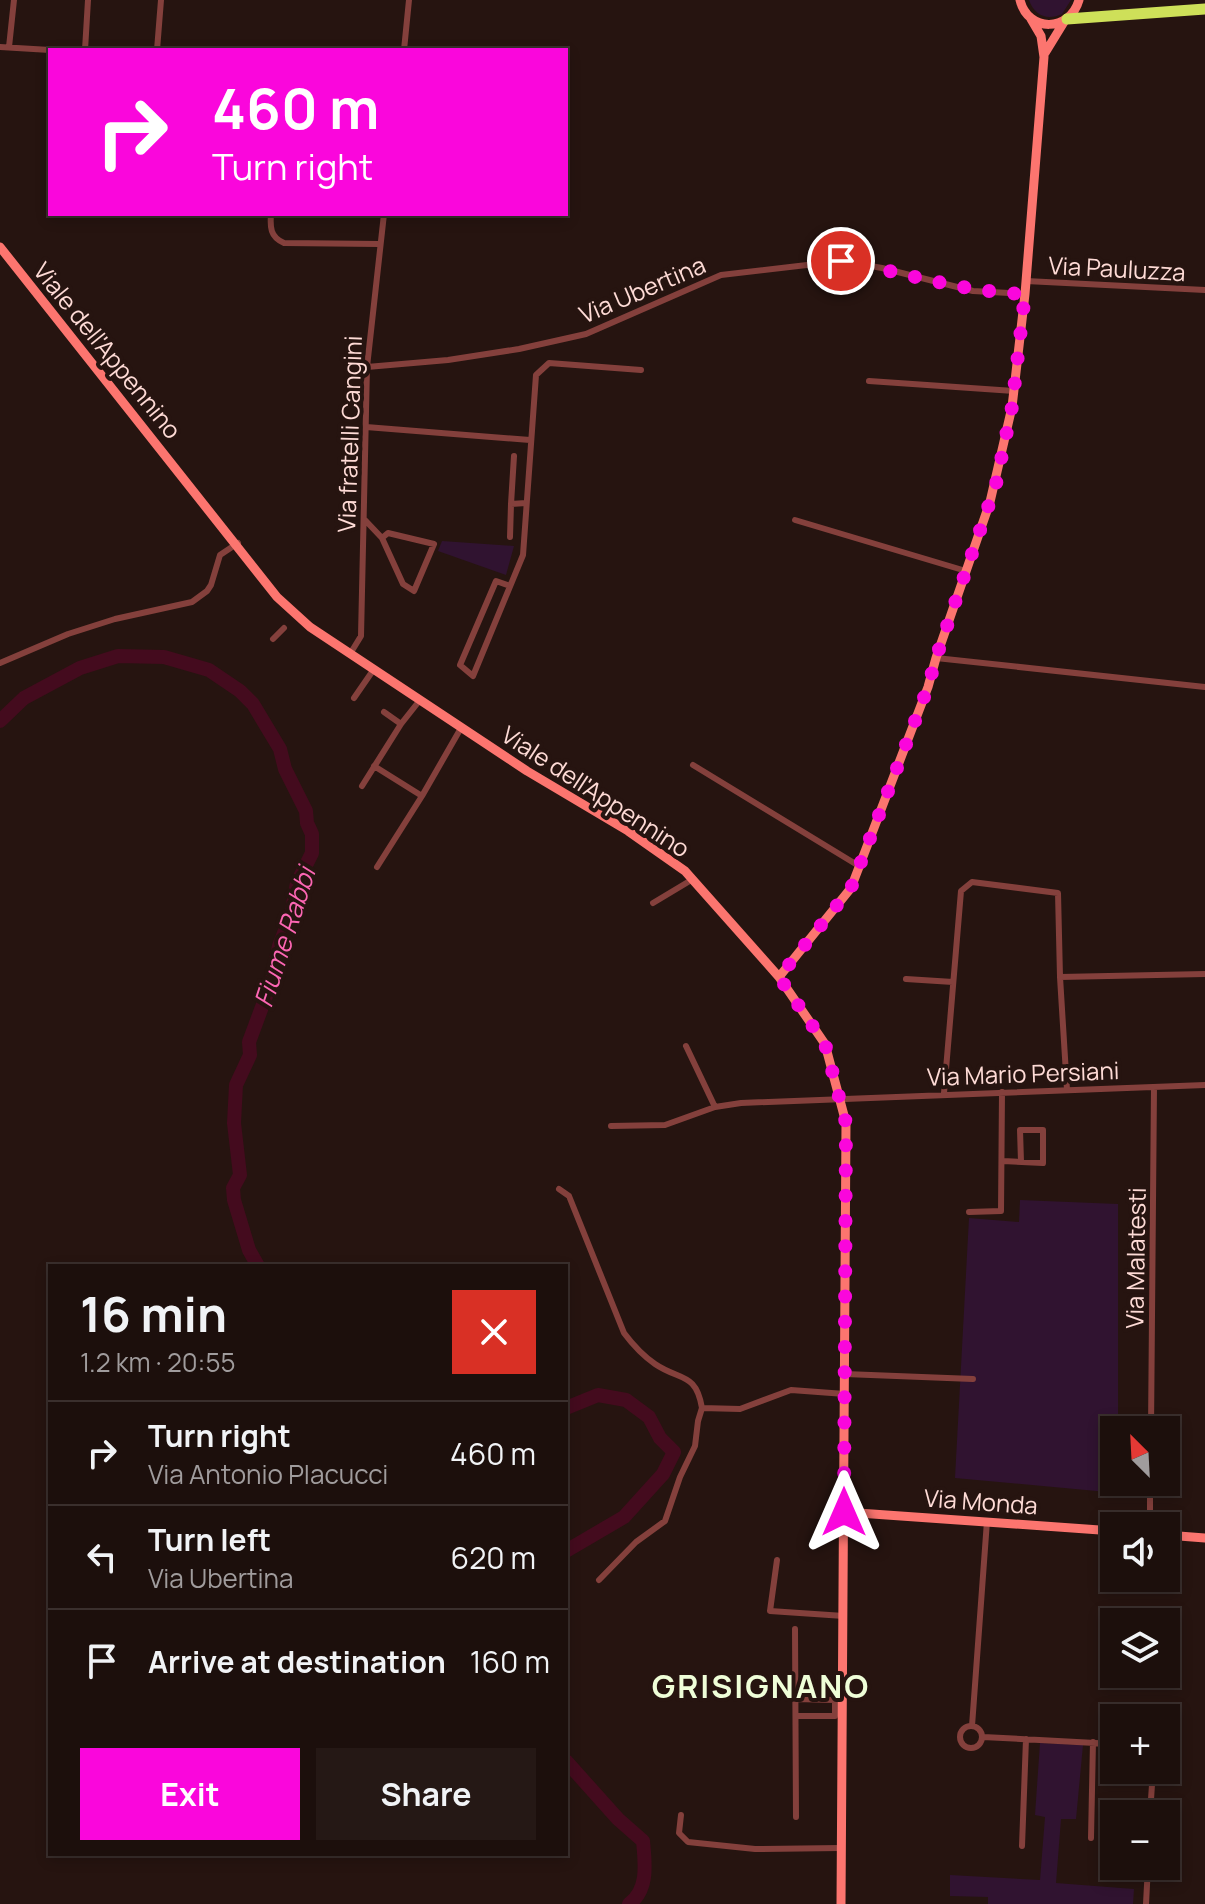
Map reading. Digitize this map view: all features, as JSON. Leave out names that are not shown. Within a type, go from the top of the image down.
[{"type":"highway","points":[[1066,20],[1205,9]]},
{"type":"main road","points":[[779,977],[851,888],[928,687],[996,484],[1007,438],[1025,294],[1044,57],[1041,36],[1020,0]]},
{"type":"main road","points":[[1044,57],[1049,43],[1074,12],[1079,0]]},
{"type":"main road","points":[[1031,19],[1051,25],[1066,20]]},
{"type":"main road","name":"Viale dell'Appennino","points":[[0,247],[238,543],[277,597],[290,621],[350,654],[461,728],[628,831],[693,879],[779,977],[825,1044],[842,1099],[846,1138],[844,1616],[839,1707],[841,1904]]},
{"type":"main road","name":"Via Monda","points":[[844,1512],[1100,1530]]},
{"type":"main road","points":[[1180,1536],[1205,1538]]},
{"type":"street","points":[[9,47],[14,0]]},
{"type":"street","points":[[85,48],[88,0]]},
{"type":"street","points":[[157,48],[161,0]]},
{"type":"street","points":[[404,48],[409,0]]},
{"type":"street","points":[[0,47],[48,50]]},
{"type":"street","points":[[271,216],[271,231],[284,243],[379,244]]},
{"type":"street","name":"Via fratelli Cangini","points":[[350,654],[361,636],[367,367],[384,216]]},
{"type":"street","name":"Via Ubertina","points":[[367,367],[448,360],[573,337],[721,275],[841,261],[973,291],[1025,294]]},
{"type":"street","name":"Via Pauluzza","points":[[1026,281],[1205,290]]},
{"type":"street","points":[[510,586],[496,581],[460,665],[473,676],[523,555],[536,375],[549,363],[641,370]]},
{"type":"street","points":[[869,381],[1014,391]]},
{"type":"street","points":[[366,427],[530,440]]},
{"type":"street","points":[[510,537],[514,456]]},
{"type":"street","points":[[511,504],[526,503]]},
{"type":"street","points":[[364,519],[382,538],[403,584],[414,591],[434,544],[388,533],[382,538]]},
{"type":"street","points":[[795,520],[966,571]]},
{"type":"street","points":[[0,663],[68,634],[115,619],[192,602],[211,585],[220,555],[238,543]]},
{"type":"street","points":[[273,639],[290,621]]},
{"type":"street","points":[[936,658],[1205,687]]},
{"type":"street","points":[[354,698],[374,669]]},
{"type":"street","points":[[362,786],[420,700]]},
{"type":"street","points":[[384,712],[401,724]]},
{"type":"street","points":[[377,867],[461,728]]},
{"type":"street","points":[[693,765],[859,866]]},
{"type":"street","points":[[374,766],[422,796]]},
{"type":"street","points":[[653,903],[693,879]]},
{"type":"street","points":[[944,1093],[961,891],[972,882],[1058,893],[1067,1090]]},
{"type":"street","points":[[1060,977],[1205,974]]},
{"type":"street","points":[[906,979],[953,982]]},
{"type":"street","points":[[686,1046],[715,1107]]},
{"type":"street","name":"Via Mario Persiani","points":[[611,1126],[665,1125],[715,1107],[741,1103],[1205,1085]]},
{"type":"street","name":"Via Malatesti","points":[[1151,1416],[1154,1087]]},
{"type":"street","points":[[969,1212],[1001,1211],[1002,1092]]},
{"type":"street","points":[[1003,1161],[1021,1162],[1043,1163],[1043,1130],[1020,1130],[1021,1162]]},
{"type":"street","points":[[559,1189],[569,1196],[624,1333],[637,1350],[657,1365],[689,1380],[699,1390],[702,1408],[695,1446],[680,1477],[665,1521],[636,1542],[599,1580]]},
{"type":"street","points":[[845,1374],[973,1379]]},
{"type":"street","points":[[702,1408],[740,1409],[791,1390],[845,1394]]},
{"type":"street","points":[[972,1726],[987,1521]]},
{"type":"street","points":[[777,1560],[770,1611],[844,1616]]},
{"type":"street","points":[[795,1629],[796,1817]]},
{"type":"street","points":[[796,1699],[835,1700],[839,1707],[835,1716],[796,1716]]},
{"type":"street","points":[[972,1726],[978,1728],[983,1737],[974,1748],[964,1745],[960,1738],[962,1731],[972,1726]]},
{"type":"street","points":[[983,1737],[1100,1743]]},
{"type":"street","points":[[1022,1846],[1026,1739]]},
{"type":"street","points":[[1091,1838],[1093,1742]]},
{"type":"street","points":[[681,1815],[679,1833],[688,1842],[755,1849],[840,1848]]},
{"type":"street","points":[[1146,1904],[1147,1880]]},
{"type":"shaded area","points":[[1029,0],[1071,0],[1062,14],[1046,17],[1038,13]]},
{"type":"shaded area","points":[[442,541],[514,546],[506,575],[438,551]]},
{"type":"shaded area","points":[[1020,1200],[1118,1204],[1118,1416],[1100,1416],[1100,1491],[955,1478],[969,1218],[1019,1222]]},
{"type":"shaded area","points":[[1040,1743],[1083,1745],[1076,1819],[1061,1819],[1056,1883],[1134,1889],[1133,1904],[988,1904],[988,1897],[950,1896],[950,1875],[1040,1880],[1045,1817],[1035,1815]]},
{"type":"waterway","name":"Fiume Rabbi","points":[[0,721],[24,698],[80,668],[118,656],[164,657],[209,670],[240,691],[253,704],[280,749],[285,769],[306,811],[312,834],[312,853],[297,883],[272,980],[249,1042],[250,1055],[236,1085],[234,1123],[240,1175],[233,1188],[234,1200],[249,1250],[257,1264]]},
{"type":"waterway","name":"Fiume Rabbi","points":[[568,1407],[598,1395],[626,1400],[649,1417],[660,1438],[674,1452],[663,1474],[624,1517],[568,1550]]},
{"type":"waterway","name":"Fiume Rabbi","points":[[568,1763],[618,1819],[643,1841],[643,1884],[629,1904]]},
{"type":"district","name":"GRISIGNANO","points":[[761,1686]]},
{"type":"route","points":[[841,261],[973,291],[1025,294],[1012,407],[996,484],[928,687],[851,888],[779,977],[825,1044],[846,1123],[844,1512]]}]
